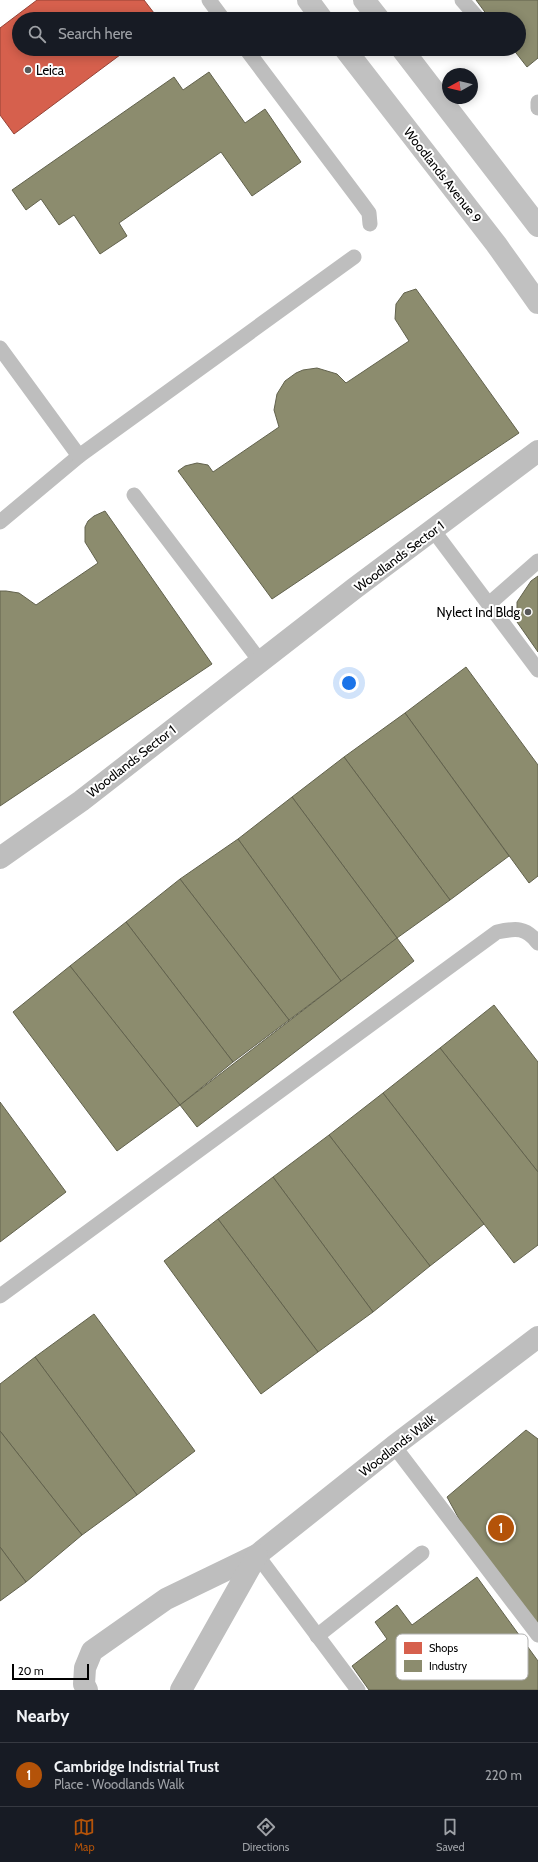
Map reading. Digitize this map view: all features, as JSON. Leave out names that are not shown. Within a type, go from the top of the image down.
[{"type":"main road","points":[[308,0],[317,12]]},
{"type":"main road","points":[[364,0],[373,12]]},
{"type":"main road","name":"Woodlands Avenue 9","points":[[350,56],[496,244],[538,303]]},
{"type":"main road","points":[[407,56],[538,226]]},
{"type":"street","name":"Woodlands Sector 1","points":[[0,858],[92,792],[260,661],[538,451]]},
{"type":"street","name":"Woodlands Walk","points":[[86,1690],[84,1684],[85,1668],[92,1651],[166,1599],[257,1555],[394,1446],[538,1337]]},
{"type":"street","name":"Woodlands Walk","points":[[181,1690],[257,1555]]},
{"type":"lane","points":[[209,0],[218,12]]},
{"type":"lane","points":[[462,0],[472,12]]},
{"type":"lane","points":[[251,56],[369,213],[370,224]]},
{"type":"lane","points":[[538,102],[538,108]]},
{"type":"lane","points":[[0,522],[78,456],[354,257]]},
{"type":"lane","points":[[0,348],[78,456]]},
{"type":"lane","points":[[134,495],[260,661]]},
{"type":"lane","points":[[433,530],[538,670]]},
{"type":"lane","points":[[489,604],[538,562]]},
{"type":"lane","points":[[0,1296],[497,932],[513,929],[524,930],[538,943]]},
{"type":"lane","points":[[394,1446],[538,1635]]},
{"type":"lane","points":[[317,1636],[422,1553]]},
{"type":"lane","points":[[257,1555],[358,1690]]},
{"type":"building: Shops","points":[[37,0],[144,0],[153,12],[21,12]]},
{"type":"building: Shops","points":[[12,19],[12,56],[119,56],[14,134],[0,115],[0,28]]},
{"type":"building: Industry","points":[[476,0],[538,0],[538,58],[527,67],[518,56],[526,56],[526,12],[485,12]]},
{"type":"building: Industry","points":[[209,72],[245,123],[265,109],[301,162],[252,196],[221,152],[119,223],[127,236],[100,254],[74,215],[59,225],[41,199],[26,210],[12,190],[174,77],[183,90]]},
{"type":"building: Industry","points":[[416,289],[519,433],[272,599],[178,471],[185,466],[197,463],[208,465],[213,472],[279,427],[274,410],[277,394],[285,381],[296,373],[303,370],[317,368],[337,374],[346,383],[409,341],[395,319],[396,304],[404,293]]},
{"type":"building: Industry","points":[[105,511],[212,664],[0,806],[0,591],[19,593],[36,605],[98,563],[85,542],[85,527],[88,521],[94,516]]},
{"type":"building: Industry","name":"Nylect Ind Bldg","points":[[538,576],[538,652],[517,622],[517,602],[531,581]]},
{"type":"building: Industry","points":[[466,667],[538,765],[538,876],[529,883],[405,713]]},
{"type":"building: Industry","points":[[405,713],[509,856],[450,900],[344,757]]},
{"type":"building: Industry","points":[[344,757],[450,900],[397,938],[292,797]]},
{"type":"building: Industry","points":[[292,797],[397,938],[341,981],[238,839]]},
{"type":"building: Industry","points":[[238,839],[341,981],[289,1020],[180,879]]},
{"type":"building: Industry","points":[[180,879],[289,1020],[233,1062],[126,922]]},
{"type":"building: Industry","points":[[126,922],[233,1062],[180,1105],[70,966]]},
{"type":"building: Industry","points":[[397,938],[414,961],[197,1127],[180,1105]]},
{"type":"building: Industry","points":[[70,966],[180,1105],[117,1151],[13,1012]]},
{"type":"building: Industry","points":[[494,1005],[538,1062],[538,1172],[440,1048]]},
{"type":"building: Industry","points":[[440,1048],[538,1172],[538,1245],[514,1263],[383,1093]]},
{"type":"building: Industry","points":[[383,1093],[484,1224],[430,1266],[329,1135]]},
{"type":"building: Industry","points":[[0,1102],[66,1192],[0,1242]]},
{"type":"building: Industry","points":[[329,1135],[430,1266],[373,1312],[273,1177]]},
{"type":"building: Industry","points":[[273,1177],[373,1312],[318,1352],[218,1219]]},
{"type":"building: Industry","points":[[218,1219],[318,1352],[261,1394],[164,1261]]},
{"type":"building: Industry","points":[[94,1314],[195,1451],[137,1495],[35,1357]]},
{"type":"building: Industry","points":[[35,1357],[137,1495],[82,1535],[0,1431],[0,1384]]},
{"type":"building: Industry","points":[[526,1430],[538,1439],[538,1632],[481,1559],[447,1497]]},
{"type":"building: Industry","points":[[0,1431],[82,1535],[26,1582],[0,1547]]},
{"type":"building: Industry","points":[[0,1547],[26,1582],[0,1601]]},
{"type":"building: Industry","points":[[477,1577],[518,1634],[396,1634],[396,1680],[528,1680],[528,1647],[538,1661],[538,1690],[369,1690],[352,1666],[387,1639],[375,1622],[397,1605],[412,1625]]},
{"type":"place","name":"Leica","points":[[28,70]]},
{"type":"place","name":"Nylect Ind Bldg","points":[[528,612]]},
{"type":"place","name":"Cambridge Indistrial Trust","points":[[501,1528]]}]
